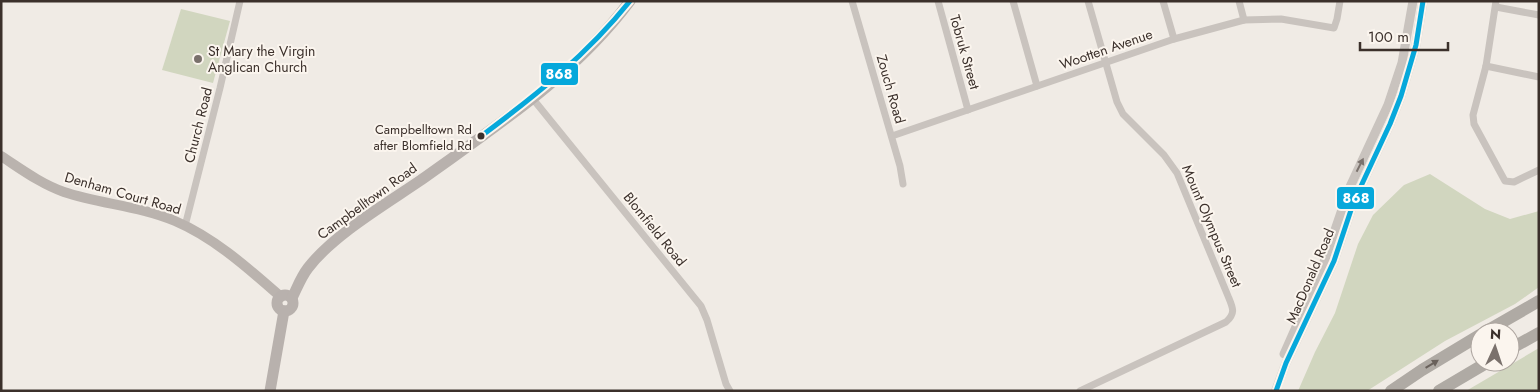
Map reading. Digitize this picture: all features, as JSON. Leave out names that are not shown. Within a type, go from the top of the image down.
[{"type":"highway","points":[[1502,322],[1539,301]]},
{"type":"highway","points":[[1520,343],[1539,333]]},
{"type":"highway","points":[[1391,391],[1470,341]]},
{"type":"highway","points":[[1438,391],[1471,372]]},
{"type":"main road","name":"Campbelltown Road","points":[[270,391],[284,311],[291,308],[293,303],[286,297],[308,269],[333,243],[533,99],[565,73],[606,31],[630,1]]},
{"type":"main road","name":"Denham Court Road","points":[[1,156],[34,178],[63,192],[160,216],[185,226],[220,248],[286,297]]},
{"type":"street","name":"Church Road","points":[[185,226],[240,1]]},
{"type":"street","name":"Zouch Road","points":[[852,1],[892,136],[903,184]]},
{"type":"street","name":"Tobruk Street","points":[[938,1],[968,110]]},
{"type":"street","points":[[1013,1],[1037,86]]},
{"type":"street","name":"Mount Olympus Street","points":[[1080,391],[1226,322],[1233,312],[1177,173],[1164,155],[1123,114],[1117,102],[1088,1]]},
{"type":"street","points":[[1163,1],[1174,39]]},
{"type":"street","points":[[1239,1],[1244,20]]},
{"type":"street","name":"Wootten Avenue","points":[[892,136],[1174,39],[1244,20],[1288,20],[1334,28],[1340,1]]},
{"type":"street","name":"MacDonald Road","points":[[1276,390],[1277,375],[1281,361],[1322,268],[1349,189],[1388,105],[1402,63],[1413,1]]},
{"type":"street","name":"MacDonald Road","points":[[1276,390],[1286,363],[1334,261],[1357,194],[1398,103],[1416,45],[1422,1]]},
{"type":"street","points":[[1539,15],[1496,4],[1486,66],[1473,114],[1477,131],[1505,181],[1514,182],[1539,170]]},
{"type":"street","points":[[1486,66],[1539,77]]},
{"type":"street","name":"Blomfield Road","points":[[533,99],[701,306],[726,384],[730,391]]},
{"type":"green space","points":[[181,9],[230,21],[213,83],[162,70]]},
{"type":"green space","points":[[1430,174],[1485,209],[1510,219],[1539,211],[1539,287],[1515,304],[1481,322],[1470,322],[1470,328],[1445,341],[1367,391],[1298,391],[1335,313],[1358,244],[1373,215],[1404,185]]},
{"type":"green space","points":[[1539,348],[1539,391],[1466,391],[1498,372],[1520,372],[1520,359]]},
{"type":"transit line","name":"868","points":[[480,137],[560,74],[596,39],[630,1]]},
{"type":"transit line","name":"868","points":[[1276,391],[1286,363],[1334,261],[1354,201],[1401,96],[1416,45],[1423,1]]},
{"type":"place","name":"St Mary the Virgin Anglican Church","points":[[198,59]]},
{"type":"place","name":"Campbelltown Rd after Blomfield Rd","points":[[481,136]]}]
